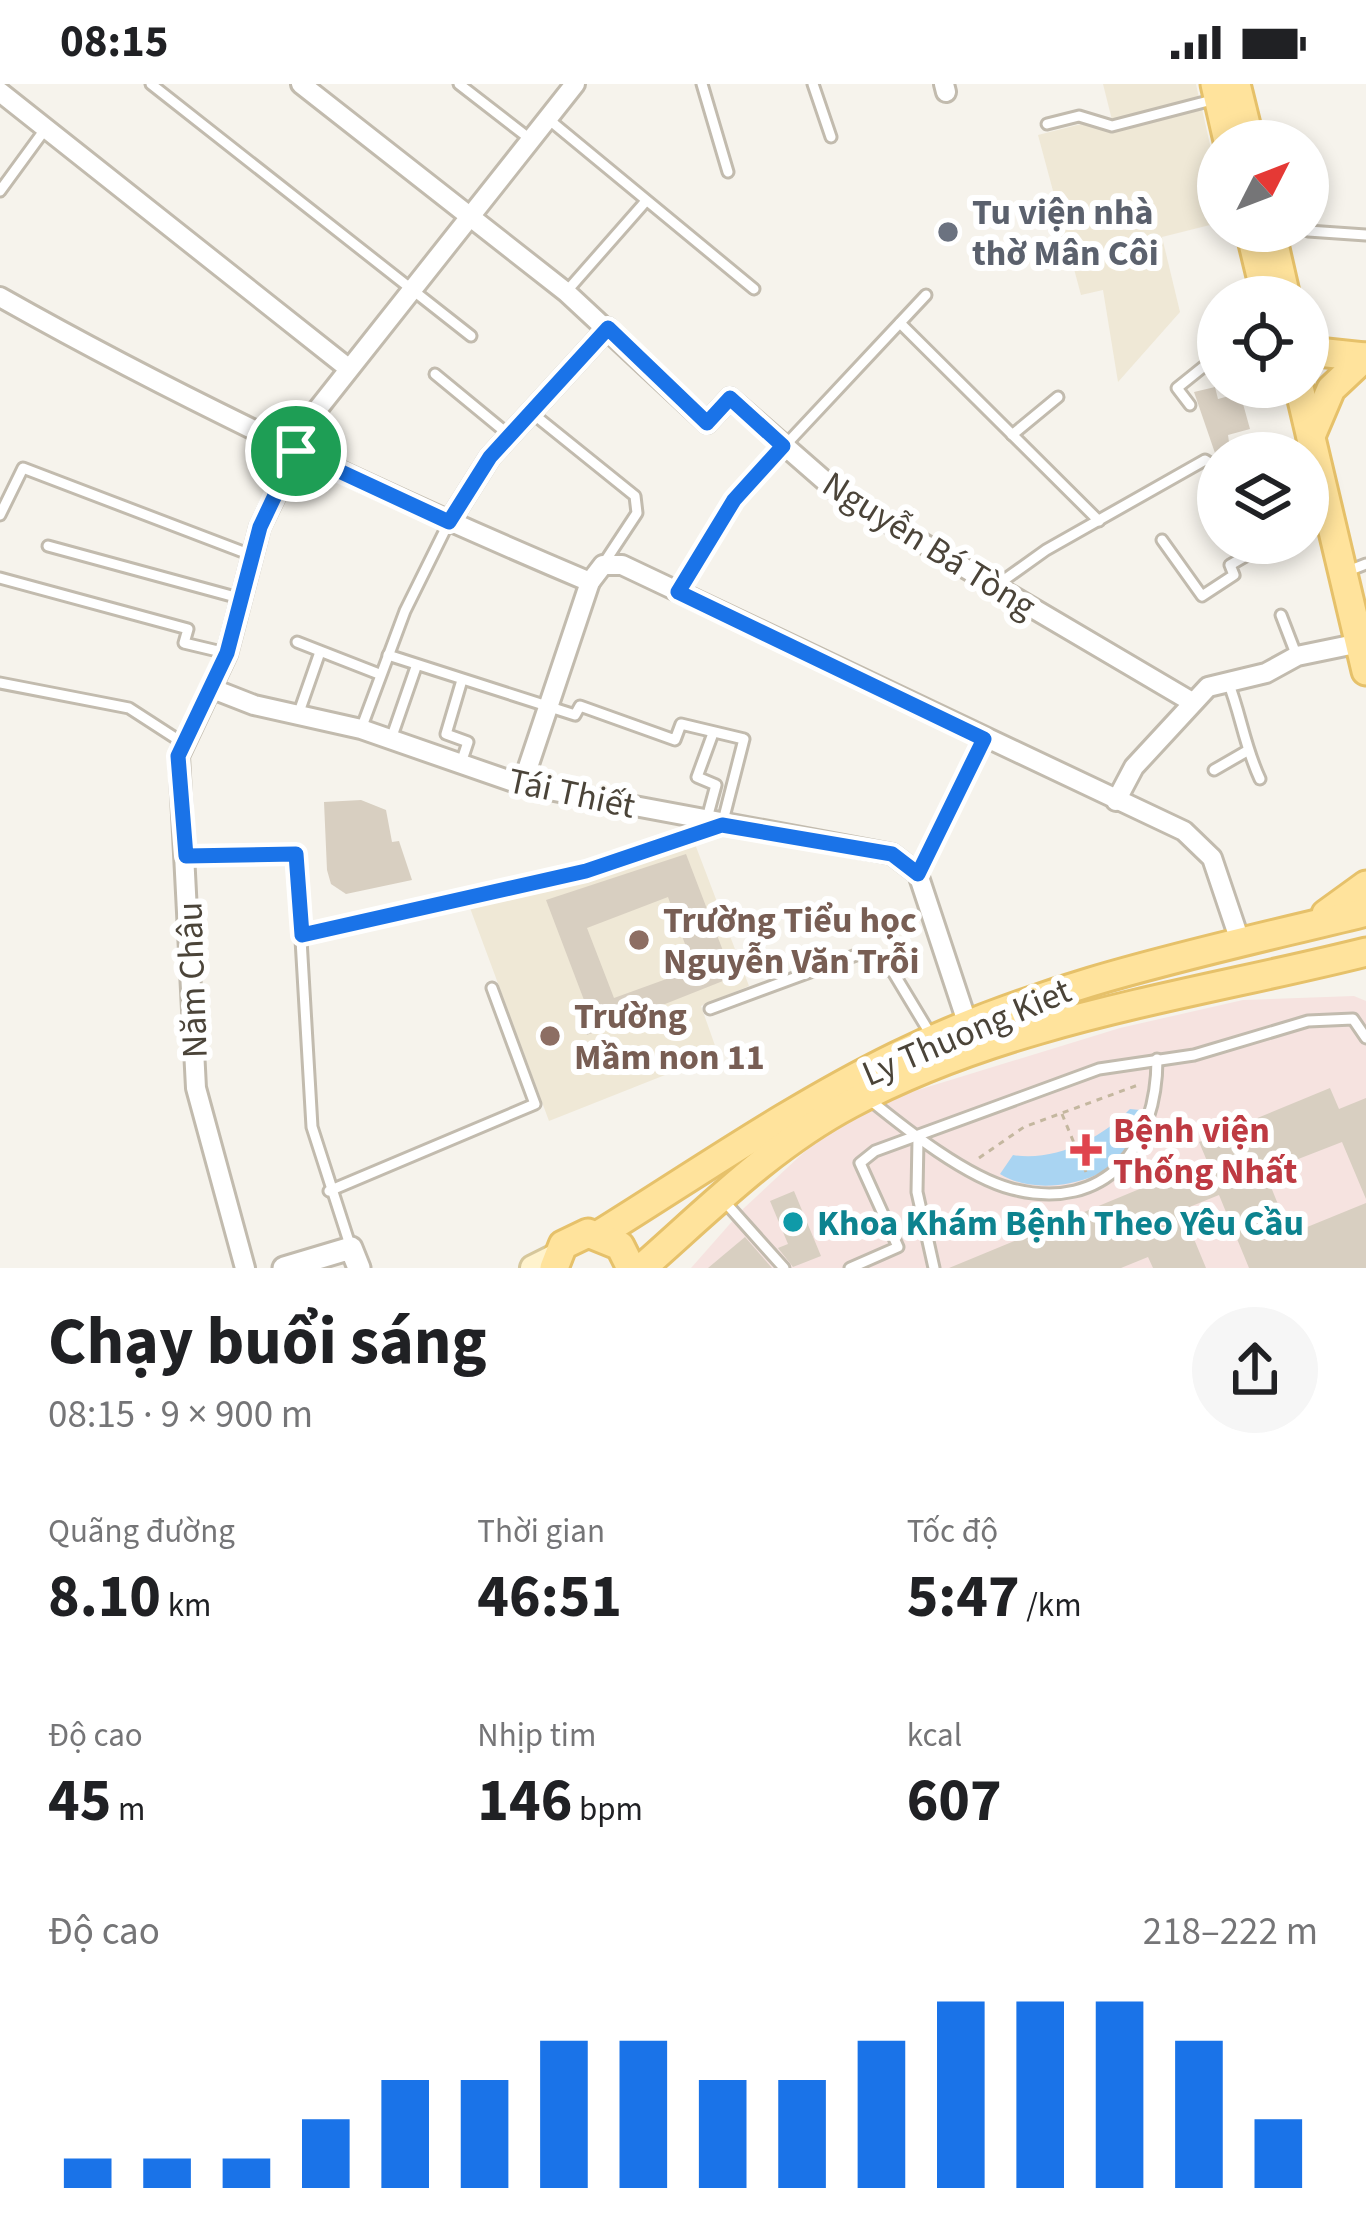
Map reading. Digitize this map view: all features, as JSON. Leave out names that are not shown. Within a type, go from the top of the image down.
[{"type":"main road","points":[[1227,90],[1228,120]]},
{"type":"main road","points":[[1227,90],[1241,120]]},
{"type":"main road","points":[[1329,353],[1365,357]]},
{"type":"main road","points":[[1313,432],[1331,389],[1365,357]]},
{"type":"main road","points":[[1329,536],[1354,568],[1366,671]]},
{"type":"main road","points":[[1296,928],[1366,885]]},
{"type":"main road","points":[[1356,914],[1362,959]]},
{"type":"main road","name":"Ly Thuong Kiet","points":[[547,1264],[575,1236],[600,1234],[781,1119],[933,1040],[1128,967],[1356,914]]},
{"type":"main road","name":"Ly Thuong Kiet","points":[[642,1268],[797,1137],[866,1097],[1042,1029],[1318,964],[1362,959]]},
{"type":"main road","points":[[600,1234],[620,1246],[631,1268]]},
{"type":"street","name":"Nguyễn Bá Tòng","points":[[301,84],[566,292],[707,423],[730,398],[841,495],[1192,702]]},
{"type":"street","name":"Năm Châu","points":[[245,1268],[196,1088],[186,856],[176,774],[183,743],[227,653],[251,555],[296,451],[348,368],[574,84]]},
{"type":"street","points":[[0,92],[348,368]]},
{"type":"street","points":[[0,297],[132,372],[590,583]]},
{"type":"street","points":[[449,522],[476,474],[608,328]]},
{"type":"street","points":[[522,784],[590,583],[602,565],[622,565],[1184,832],[1206,848],[1240,941]]},
{"type":"street","points":[[1117,801],[1134,767],[1208,687],[1266,673],[1297,656],[1360,643]]},
{"type":"street","name":"Tái Thiết","points":[[213,689],[362,729],[522,784],[892,854],[918,874]]},
{"type":"street","points":[[918,874],[968,1025]]},
{"type":"street","points":[[284,1268],[355,1258]]},
{"type":"lane","points":[[152,84],[471,336]]},
{"type":"lane","points":[[459,84],[530,140]]},
{"type":"lane","points":[[703,84],[728,172]]},
{"type":"lane","points":[[813,84],[830,137]]},
{"type":"lane","points":[[1047,124],[1079,116],[1112,126],[1227,90]]},
{"type":"lane","points":[[547,118],[754,289]]},
{"type":"lane","points":[[0,191],[46,128]]},
{"type":"lane","points":[[566,292],[646,201]]},
{"type":"lane","points":[[1329,233],[1366,235]]},
{"type":"lane","points":[[678,592],[734,500],[926,295]]},
{"type":"lane","points":[[899,323],[1099,521]]},
{"type":"lane","points":[[1190,405],[1177,388],[1197,372]]},
{"type":"lane","points":[[435,374],[509,435]]},
{"type":"lane","points":[[1012,435],[1058,397]]},
{"type":"lane","points":[[532,412],[635,496],[637,513],[602,565]]},
{"type":"lane","points":[[994,586],[1197,465]]},
{"type":"lane","points":[[2,508],[22,468],[251,555]]},
{"type":"lane","points":[[362,729],[379,674],[449,522]]},
{"type":"lane","points":[[1162,540],[1202,596],[1234,574],[1232,564]]},
{"type":"lane","points":[[48,546],[239,598]]},
{"type":"lane","points":[[0,578],[188,629],[184,643],[227,653]]},
{"type":"lane","points":[[1281,615],[1297,656]]},
{"type":"lane","points":[[297,642],[379,674]]},
{"type":"lane","points":[[298,715],[320,652]]},
{"type":"lane","points":[[388,655],[575,715],[580,706],[675,740],[681,724],[712,736]]},
{"type":"lane","points":[[391,739],[416,667]]},
{"type":"lane","points":[[460,764],[468,742],[446,734],[462,680]]},
{"type":"lane","points":[[1227,680],[1243,720],[1241,737],[1261,779]]},
{"type":"lane","points":[[0,683],[138,711],[183,743]]},
{"type":"lane","points":[[302,935],[586,871],[714,823],[744,740],[715,729],[697,778],[716,785],[714,823]]},
{"type":"lane","points":[[918,874],[984,739]]},
{"type":"lane","points":[[1214,770],[1247,751]]},
{"type":"lane","points":[[186,856],[296,854],[312,1127],[329,1191],[355,1258]]},
{"type":"lane","points":[[710,1009],[859,954],[893,972],[933,1040]]},
{"type":"lane","points":[[329,1191],[535,1104],[492,988]]},
{"type":"lane","points":[[850,1268],[898,1247],[860,1163],[875,1151],[1099,1069],[1194,1055],[1330,1017],[1353,1019],[1366,1038]]},
{"type":"lane","points":[[866,1097],[918,1139],[1009,1189],[1058,1194],[1091,1184],[1130,1160],[1148,1130],[1156,1059]]},
{"type":"lane","points":[[918,1139],[917,1192],[934,1268]]},
{"type":"lane","points":[[721,1198],[762,1238],[784,1268]]},
{"type":"path","points":[[968,1166],[1024,1127],[1157,1079]]},
{"type":"path","points":[[1061,1112],[1091,1184]]},
{"type":"shaded area","points":[[1103,84],[1196,84],[1199,98],[1112,120]]},
{"type":"shaded area","points":[[1202,109],[1204,120],[1197,120],[1197,228],[1162,237],[1180,312],[1118,382],[1103,290],[1081,295],[1038,135],[1081,124],[1115,131]]},
{"type":"shaded area","name":"Trường Tiểu học Nguyễn Văn Trỗi","points":[[695,844],[749,986],[701,1006],[718,1054],[549,1121],[470,908],[585,881]]},
{"type":"shaded area","name":"Bệnh viện Thống Nhất","points":[[1354,996],[1366,1001],[1366,1268],[691,1268],[743,1209],[830,1128],[882,1101],[1120,1028],[1243,1000]]},
{"type":"water","points":[[1130,1109],[1150,1111],[1134,1147],[1107,1170],[1052,1185],[1033,1185],[1000,1174],[1013,1155],[1045,1155],[1077,1146]]},
{"type":"building","points":[[1200,408],[1244,408],[1250,429],[1208,432]]},
{"type":"building","points":[[361,800],[386,810],[392,842],[399,841],[412,880],[346,894],[331,884],[327,870],[324,802]]},
{"type":"building","points":[[686,854],[733,977],[587,1035],[578,1012],[587,1008],[546,900]],"holes":[[[668,897],[694,969],[614,998],[587,928]]]},
{"type":"building","points":[[1330,1088],[1339,1109],[1366,1098],[1366,1199],[1342,1142],[1265,1172],[1290,1234],[1366,1203],[1366,1268],[1249,1268],[1219,1195],[1182,1210],[1206,1268],[1153,1268],[1148,1257],[1121,1268],[949,1268],[1207,1161],[1199,1142]]},
{"type":"building","name":"Khoa Khám Bệnh Theo Yêu Cầu","points":[[794,1191],[821,1256],[793,1267],[778,1248],[788,1244],[770,1201]]},
{"type":"building","points":[[745,1237],[772,1268],[708,1268]]},
{"type":"place","name":"Tu viện nhà thờ Mân Côi","points":[[948,232]]},
{"type":"place","name":"Trường Tiểu học Nguyễn Văn Trỗi","points":[[639,940]]},
{"type":"place","name":"Trường Mầm non 11","points":[[550,1036]]},
{"type":"place","name":"Bệnh viện Thống Nhất","points":[[1086,1150]]},
{"type":"place","name":"Khoa Khám Bệnh Theo Yêu Cầu","points":[[793,1222]]},
{"type":"route","points":[[608,328],[707,423],[730,398],[783,446],[734,500],[678,592],[984,739],[918,874],[892,854],[722,825],[586,871],[302,935],[296,854],[186,856],[176,774],[183,743],[227,653],[260,527],[296,451],[449,522],[476,474],[608,328]]}]
